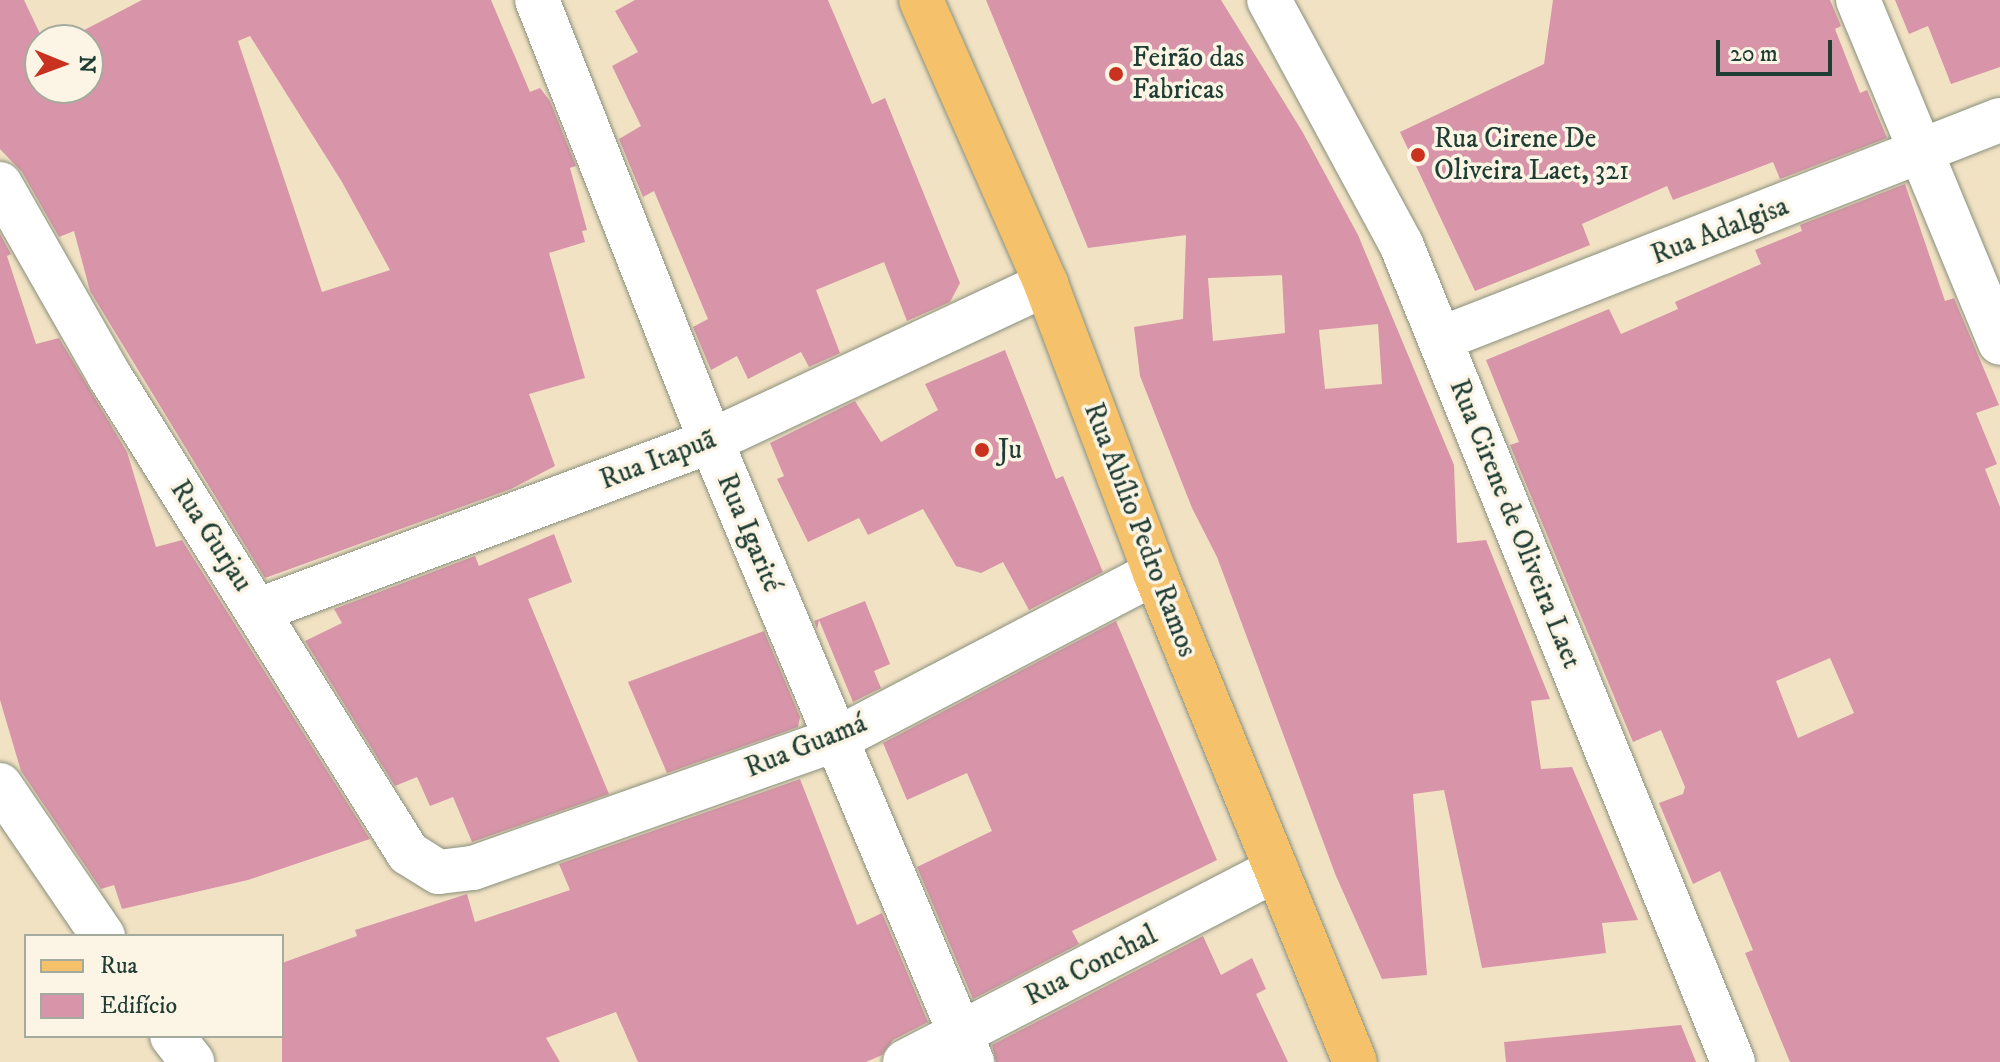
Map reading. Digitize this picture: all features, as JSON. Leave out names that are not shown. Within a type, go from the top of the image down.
[{"type":"main road","name":"Rua Abílio Pedro Ramos","points":[[921,0],[1046,284],[1155,573],[1355,1062]]},
{"type":"street","name":"Rua Igarité","points":[[537,0],[711,441],[966,1047]]},
{"type":"street","name":"Rua Cirene de Oliveira Laet","points":[[1269,0],[1401,244],[1733,1062]]},
{"type":"street","points":[[1858,0],[2000,343]]},
{"type":"street","name":"Rua Adalgisa","points":[[1440,339],[1920,154],[2000,120]]},
{"type":"street","name":"Rua Gurjau","points":[[0,184],[109,375],[259,610],[408,853],[439,872]]},
{"type":"street","name":"Rua Itapuã","points":[[259,610],[711,441],[1046,284]]},
{"type":"street","name":"Rua Guamá","points":[[439,872],[473,868],[835,740],[1155,573]]},
{"type":"street","points":[[0,785],[102,934]]},
{"type":"street","name":"Rua Conchal","points":[[905,1062],[966,1047],[1276,870]]},
{"type":"street","points":[[174,1038],[192,1062]]},
{"type":"building","points":[[0,0],[24,0],[35,24],[24,24],[24,104],[104,104],[104,24],[96,24],[142,0],[491,0],[530,92],[540,88],[550,101],[576,166],[570,168],[587,230],[582,231],[585,242],[549,253],[585,378],[529,394],[555,466],[511,489],[265,578],[90,291],[74,231],[59,237],[22,172],[0,149]],"holes":[[[250,36],[342,182],[390,270],[322,292],[238,41]]]},
{"type":"building","points":[[635,0],[828,0],[872,104],[885,98],[960,283],[950,302],[907,321],[884,262],[816,290],[840,353],[809,367],[801,352],[748,379],[737,356],[711,370],[693,327],[708,319],[654,191],[643,197],[619,139],[641,126],[612,66],[638,52],[615,11]]},
{"type":"building","points":[[986,0],[1221,0],[1302,131],[1358,235],[1454,465],[1457,543],[1486,540],[1550,699],[1531,701],[1541,769],[1572,767],[1638,920],[1602,923],[1606,953],[1482,968],[1444,790],[1413,794],[1427,975],[1382,979],[1336,876],[1217,557],[1192,508],[1140,376],[1134,327],[1183,319],[1186,235],[1088,248]],"holes":[[[1282,275],[1285,333],[1213,341],[1208,278]],[[1378,324],[1382,384],[1325,389],[1319,330]]]},
{"type":"building","points":[[1553,0],[1830,0],[1841,26],[1835,29],[1860,93],[1867,90],[1887,138],[1780,179],[1773,162],[1673,200],[1667,186],[1582,224],[1590,245],[1475,291],[1400,132],[1544,64]]},
{"type":"building","points":[[1895,0],[2000,0],[2000,67],[1951,84],[1928,26],[1909,34]]},
{"type":"building","points":[[1905,184],[1945,301],[1954,298],[1999,405],[1976,413],[1997,464],[1985,469],[2000,507],[2000,1062],[1790,1062],[1745,953],[1753,950],[1720,871],[1693,884],[1659,803],[1683,794],[1685,787],[1661,730],[1633,742],[1510,445],[1519,442],[1486,360],[1609,309],[1621,334],[1678,309],[1675,302],[1761,264],[1755,250],[1802,231],[1800,225]],"holes":[[[1830,658],[1854,713],[1798,738],[1776,681]]]},
{"type":"building","points":[[0,234],[11,254],[7,256],[36,344],[59,338],[127,452],[156,547],[182,540],[370,839],[248,880],[122,909],[114,885],[101,889],[21,771],[0,700]]},
{"type":"building","points":[[1005,350],[1056,479],[1063,476],[1103,572],[1029,610],[1003,562],[981,573],[956,566],[923,509],[868,535],[859,518],[808,542],[777,479],[784,476],[770,443],[855,401],[881,442],[938,410],[925,384]]},
{"type":"building","points":[[554,534],[572,582],[528,599],[609,794],[472,842],[453,797],[430,806],[417,777],[395,786],[305,641],[342,623],[334,609],[475,556],[479,566]]},
{"type":"building","points":[[865,601],[890,664],[874,671],[881,688],[853,702],[819,620],[817,629],[814,621]]},
{"type":"building","points":[[1116,621],[1217,860],[1072,931],[1079,944],[973,999],[917,867],[992,831],[967,773],[907,800],[883,743]]},
{"type":"building","points":[[764,631],[800,717],[798,727],[667,773],[628,682]]},
{"type":"building","points":[[800,779],[857,925],[882,913],[928,1022],[893,1040],[882,1055],[866,1062],[638,1062],[616,1012],[546,1038],[560,1062],[282,1062],[284,962],[357,936],[355,930],[467,894],[475,922],[570,890],[559,864]]},
{"type":"building","points":[[1203,936],[1221,975],[1252,958],[1266,989],[1256,994],[1288,1062],[996,1062],[992,1045]]},
{"type":"building","points":[[1681,1025],[1696,1062],[1506,1062],[1504,1042]]},
{"type":"place","name":"Feirão das Fabricas","points":[[1116,74]]},
{"type":"place","name":"Rua Cirene De Oliveira Laet, 321","points":[[1418,155]]},
{"type":"place","name":"Ju","points":[[982,450]]}]
